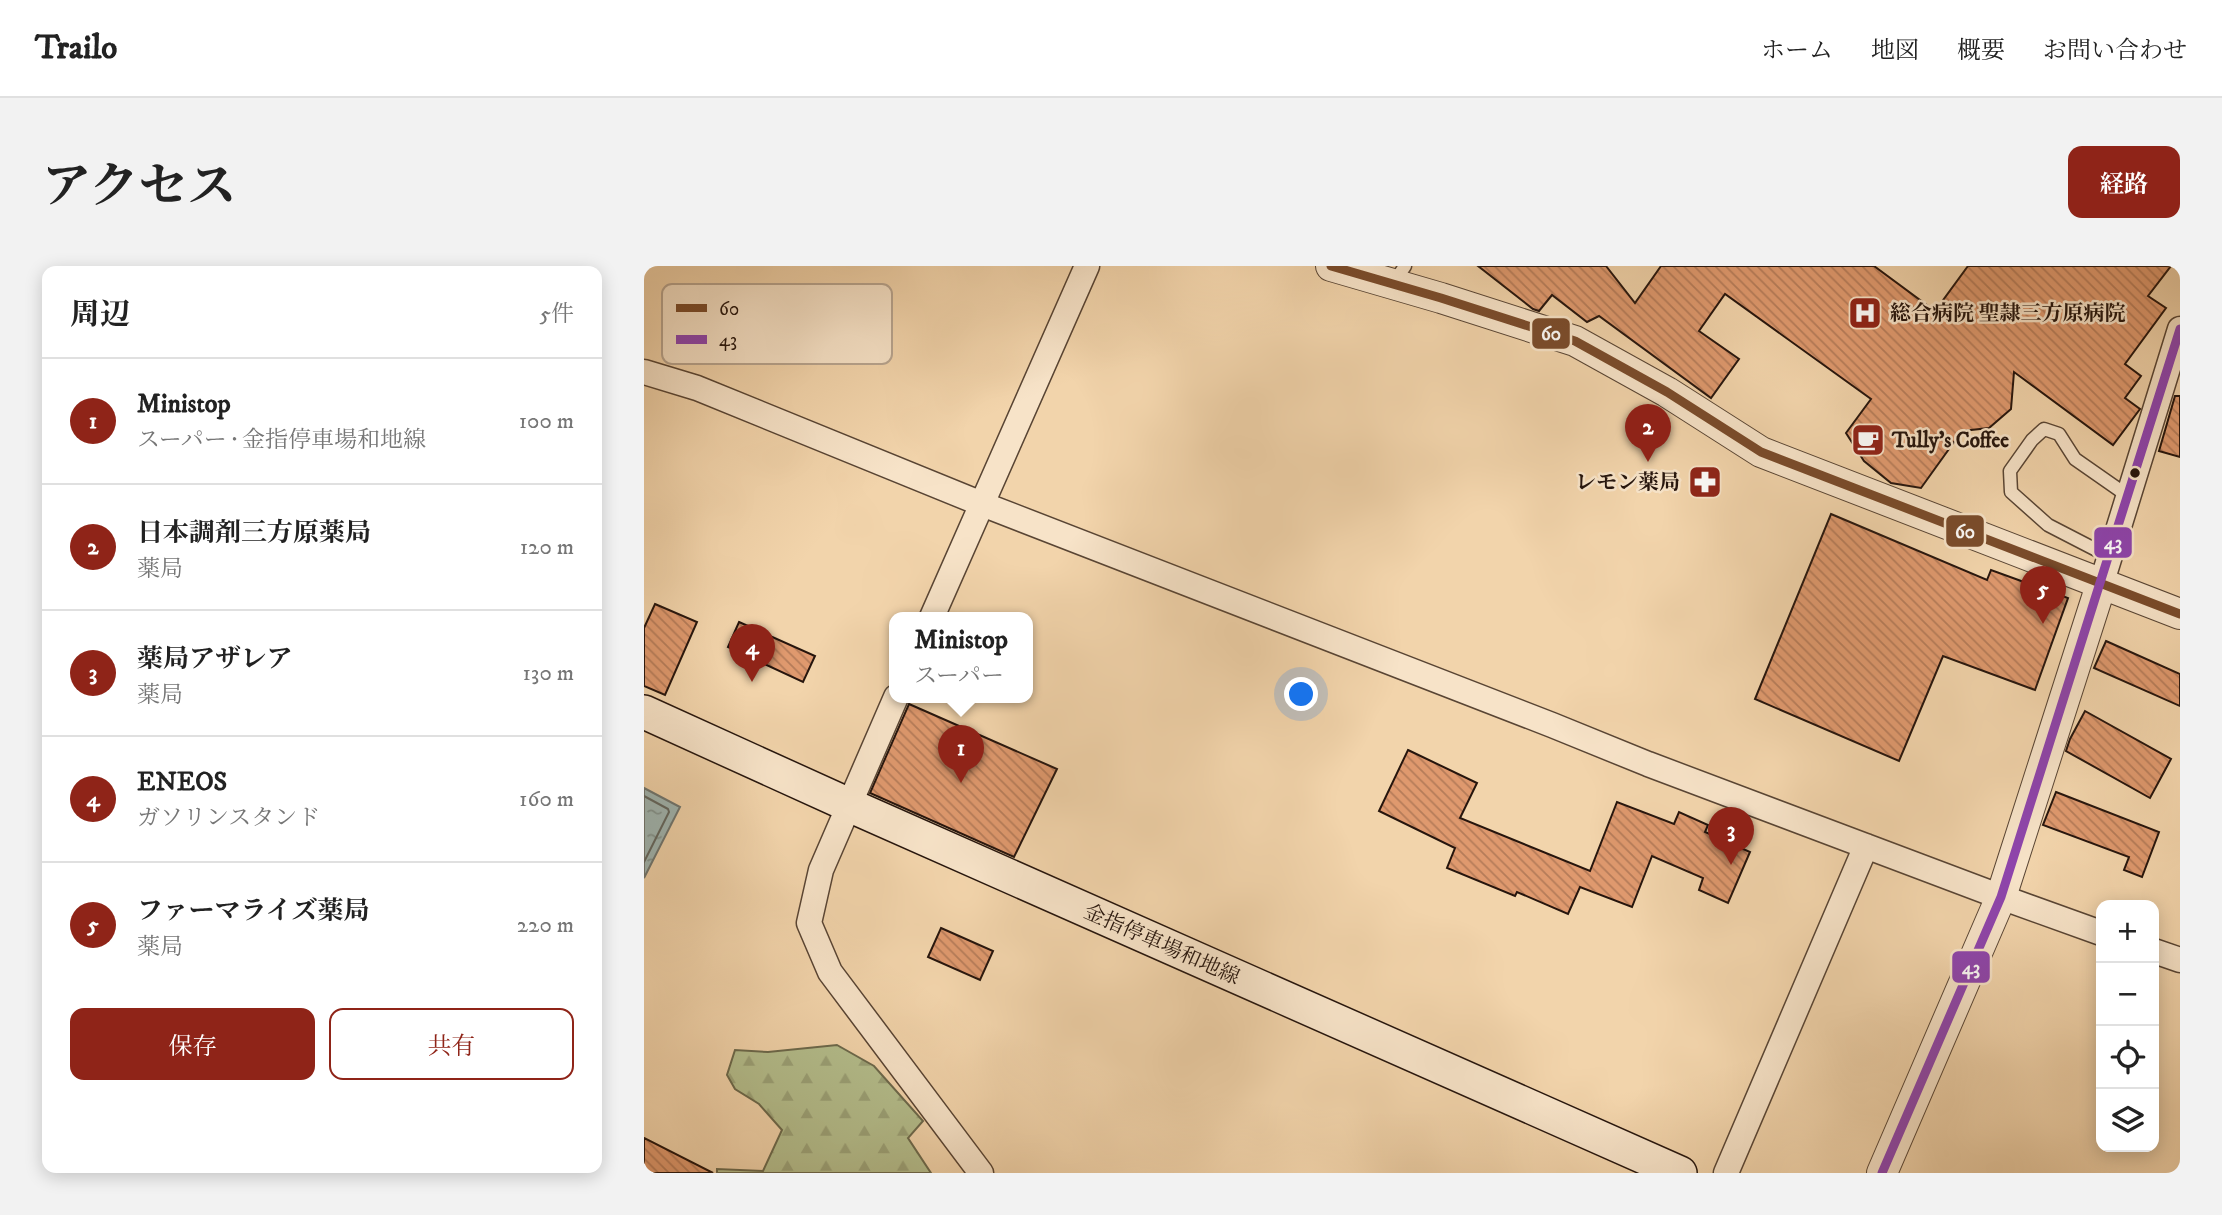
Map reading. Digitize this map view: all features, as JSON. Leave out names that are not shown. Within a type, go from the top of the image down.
[{"type":"main road","name":"金指停車場和地線","points":[[644,712],[1680,1173]]},
{"type":"street","points":[[934,612],[1087,266]]},
{"type":"street","points":[[1331,266],[1399,275],[1575,341],[1667,392],[1761,452],[2180,614]]},
{"type":"street","points":[[1882,1173],[2001,897],[2180,329]]},
{"type":"street","points":[[644,372],[697,388],[982,504],[1648,764],[2096,931]]},
{"type":"street","points":[[893,703],[821,870],[809,923],[830,972],[981,1173]]},
{"type":"street","points":[[1726,1173],[1866,846]]},
{"type":"street","points":[[2159,953],[2180,960]]},
{"type":"lane","points":[[2110,557],[2048,525],[2011,492],[2010,471],[2043,429],[2059,434],[2075,459],[2128,496]]},
{"type":"green space","points":[[837,1045],[874,1066],[923,1121],[908,1138],[931,1173],[717,1173],[717,1169],[763,1171],[782,1130],[759,1104],[735,1089],[727,1075],[735,1050],[768,1052]]},
{"type":"water","points":[[644,788],[680,807],[644,878]]},
{"type":"building","points":[[1478,266],[1606,266],[1635,303],[1661,266],[1874,266],[1935,311],[1968,266],[2171,266],[2148,296],[2166,308],[2125,364],[2141,376],[2125,398],[2140,409],[2113,445],[2014,372],[2011,409],[1989,428],[1962,431],[1921,488],[1891,483],[1864,461],[1846,433],[1871,399],[1725,294],[1699,331],[1739,359],[1711,398],[1599,316],[1587,322],[1552,295],[1539,311],[1533,309]]},
{"type":"building","points":[[2175,396],[2180,396],[2180,457],[2159,451]]},
{"type":"building","points":[[1831,514],[1987,580],[1991,570],[2068,598],[2035,690],[1943,656],[1899,761],[1755,699]]},
{"type":"building","points":[[655,604],[697,622],[665,695],[644,686],[644,628]]},
{"type":"building","points":[[739,622],[815,656],[803,682],[728,647]]},
{"type":"building","points":[[2106,641],[2180,674],[2180,706],[2094,668]]},
{"type":"building","points":[[909,704],[1057,769],[1014,857],[870,793]]},
{"type":"building","points":[[2085,711],[2171,759],[2150,798],[2066,751]]},
{"type":"building","points":[[1408,750],[1477,783],[1460,818],[1590,871],[1617,802],[1674,824],[1679,812],[1708,825],[1705,832],[1750,852],[1728,903],[1699,890],[1703,878],[1652,856],[1632,907],[1580,887],[1568,914],[1517,892],[1515,896],[1447,868],[1455,848],[1379,811]]},
{"type":"building","points":[[2056,792],[2159,832],[2142,877],[2124,870],[2129,857],[2043,825]]},
{"type":"building","points":[[941,928],[993,951],[980,980],[928,957]]},
{"type":"building","points":[[644,1138],[713,1173],[644,1173]]},
{"type":"transit line","name":"60","points":[[1331,266],[1575,341],[1667,392],[1761,452],[2180,614]]},
{"type":"transit line","name":"43","points":[[1882,1173],[2001,897],[2180,329]]},
{"type":"place","name":"総合病院 聖隷三方原病院","points":[[1865,313]]},
{"type":"place","name":"Tully's Coffee","points":[[1868,440]]},
{"type":"place","name":"日本調剤三方原薬局","points":[[1648,462]]},
{"type":"place","name":"レモン薬局","points":[[1705,482]]},
{"type":"place","name":"ファーマライズ薬局","points":[[2043,624]]},
{"type":"place","name":"ENEOS","points":[[752,682]]},
{"type":"place","name":"Ministop","points":[[961,783]]},
{"type":"place","name":"薬局アザレア","points":[[1731,865]]}]
